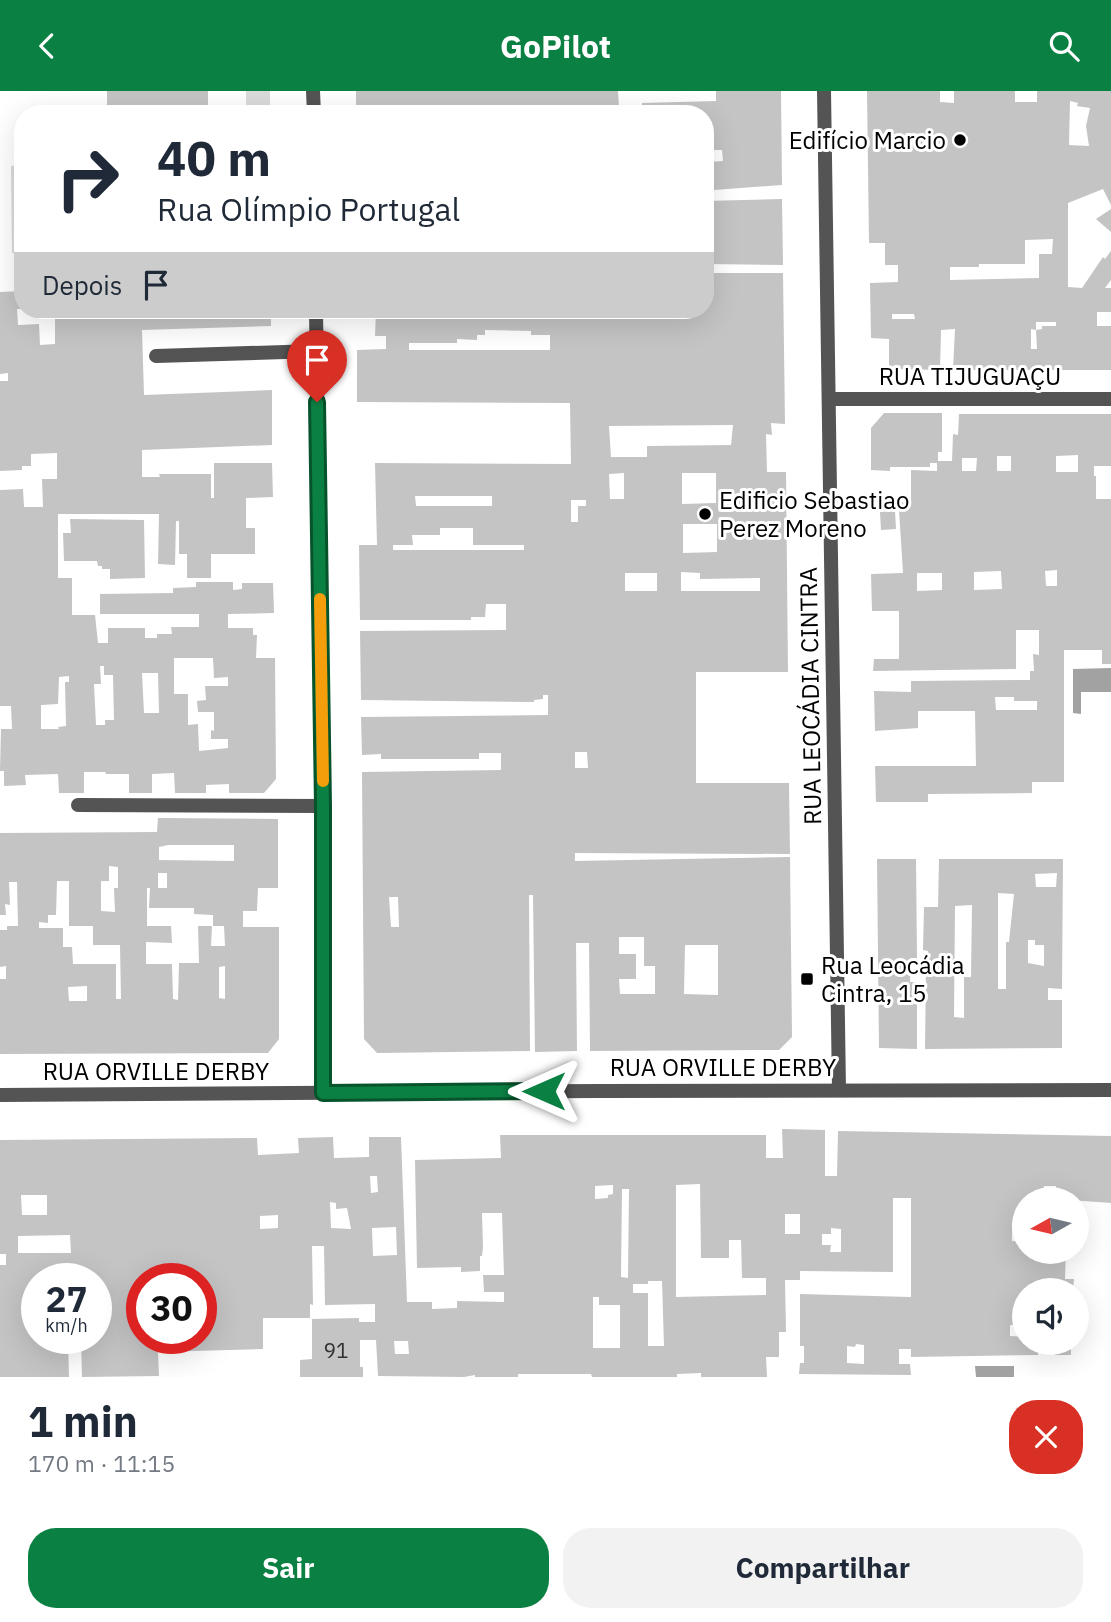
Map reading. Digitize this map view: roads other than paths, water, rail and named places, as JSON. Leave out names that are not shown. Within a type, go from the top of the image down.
[{"type":"street","name":"RUA LEOCÁDIA CINTRA","points":[[824,91],[839,1090]]},
{"type":"street","points":[[316,319],[323,806],[323,1093]]},
{"type":"street","points":[[156,356],[316,351]]},
{"type":"street","name":"RUA TIJUGUAÇU","points":[[828,399],[1111,399]]},
{"type":"street","points":[[78,805],[323,806]]},
{"type":"street","name":"RUA ORVILLE DERBY","points":[[0,1095],[1111,1090]]},
{"type":"place","name":"Edifício Marcio","points":[[960,140]]},
{"type":"place","name":"Edificio Sebastiao Perez Moreno","points":[[705,514]]},
{"type":"place","name":"Rua Leocádia Cintra, 15","points":[[807,979]]}]
